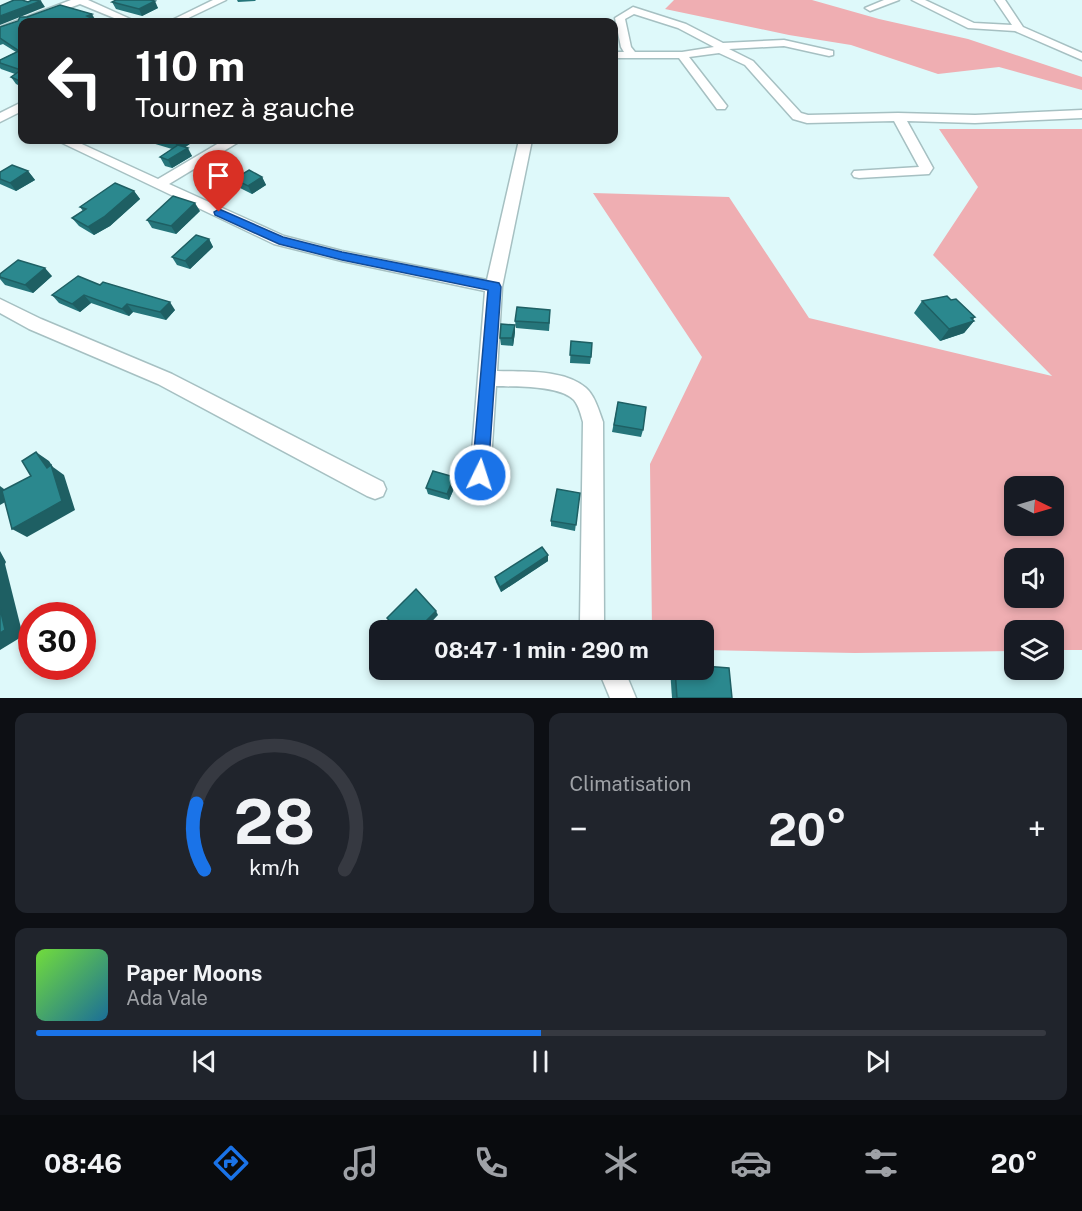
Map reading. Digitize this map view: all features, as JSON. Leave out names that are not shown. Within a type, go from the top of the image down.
[{"type":"street","points":[[34,18],[80,0],[108,7],[126,18]]},
{"type":"street","points":[[182,18],[221,0]]},
{"type":"street","points":[[870,8],[894,0]]},
{"type":"street","points":[[917,0],[972,26],[1017,28],[1082,57]]},
{"type":"street","points":[[1000,0],[1018,26],[1017,28]]},
{"type":"street","points":[[632,55],[618,31],[620,18],[633,5],[682,26],[749,63],[797,116],[807,119],[898,117],[975,119],[1082,114]]},
{"type":"street","points":[[0,31],[18,24]]},
{"type":"street","points":[[618,55],[682,55],[720,47],[784,43],[829,53]]},
{"type":"street","points":[[682,55],[721,106]]},
{"type":"street","points":[[2,114],[18,108]]},
{"type":"street","points":[[2,114],[18,120]]},
{"type":"street","points":[[860,174],[924,171],[926,168],[898,117]]},
{"type":"street","points":[[72,144],[279,240],[342,256],[494,287]]},
{"type":"street","points":[[159,184],[225,144]]},
{"type":"street","points":[[480,475],[494,287],[525,144]]},
{"type":"street","points":[[0,305],[35,324],[165,380],[375,489]]},
{"type":"street","points":[[487,378],[561,384],[578,393],[589,409],[593,422],[592,620]]},
{"type":"street","points":[[616,680],[623,698]]},
{"type":"shaded area","points":[[674,0],[812,0],[879,19],[968,39],[1082,77],[1082,90],[999,67],[938,74],[851,45],[789,35],[665,9]]},
{"type":"shaded area","points":[[939,129],[1082,129],[1082,650],[1064,650],[1064,620],[1004,620],[1004,651],[855,653],[714,650],[714,620],[652,620],[650,464],[702,357],[593,193],[729,197],[809,318],[1052,376],[933,255],[978,187]]},
{"type":"building","points":[[14,0],[41,1],[0,16],[0,6]]},
{"type":"building","points":[[116,0],[155,1],[139,9],[112,2]]},
{"type":"building","points":[[60,5],[92,14],[87,16],[91,18],[20,18]]},
{"type":"building","points":[[18,21],[18,50],[0,38],[0,27]]},
{"type":"building","points":[[18,51],[18,69],[0,63],[0,60]]},
{"type":"building","points":[[18,72],[18,80],[11,77]]},
{"type":"building","points":[[178,145],[188,148],[168,160],[160,157]]},
{"type":"building","points":[[12,165],[28,171],[10,183],[0,179],[0,172]]},
{"type":"building","points":[[249,170],[262,177],[248,186],[234,179]]},
{"type":"building","points":[[115,183],[134,191],[104,217],[88,227],[72,218],[86,209],[80,207]]},
{"type":"building","points":[[173,196],[195,203],[171,226],[147,220]]},
{"type":"building","points":[[196,235],[209,239],[185,261],[172,257]]},
{"type":"building","points":[[18,260],[45,268],[25,285],[0,277],[0,274]]},
{"type":"building","points":[[78,276],[100,285],[103,282],[170,302],[160,312],[127,304],[122,309],[84,295],[72,304],[52,295]]},
{"type":"building","points":[[947,296],[951,300],[956,299],[975,317],[971,318],[974,321],[949,329],[922,301]]},
{"type":"building","points":[[517,307],[550,310],[549,323],[515,321]]},
{"type":"building","points":[[501,324],[515,325],[512,338],[500,338]]},
{"type":"building","points":[[571,341],[592,343],[591,357],[570,355]]},
{"type":"building","points":[[618,402],[646,407],[643,430],[614,425]]},
{"type":"building","points":[[36,452],[47,468],[51,465],[62,501],[12,529],[2,491],[31,476],[22,461]]},
{"type":"building","points":[[433,471],[454,477],[447,494],[426,488]]},
{"type":"building","points":[[557,489],[580,493],[576,525],[551,521]]},
{"type":"building","points":[[542,547],[548,555],[500,587],[495,577]]},
{"type":"building","points":[[416,589],[436,611],[427,620],[389,620],[387,618]]},
{"type":"building","points":[[0,608],[5,630],[0,633]]},
{"type":"building","points":[[714,667],[729,668],[732,698],[677,698],[676,680],[714,680]]},
{"type":"route","points":[[219,212],[279,240],[342,256],[494,287],[480,475]]}]
